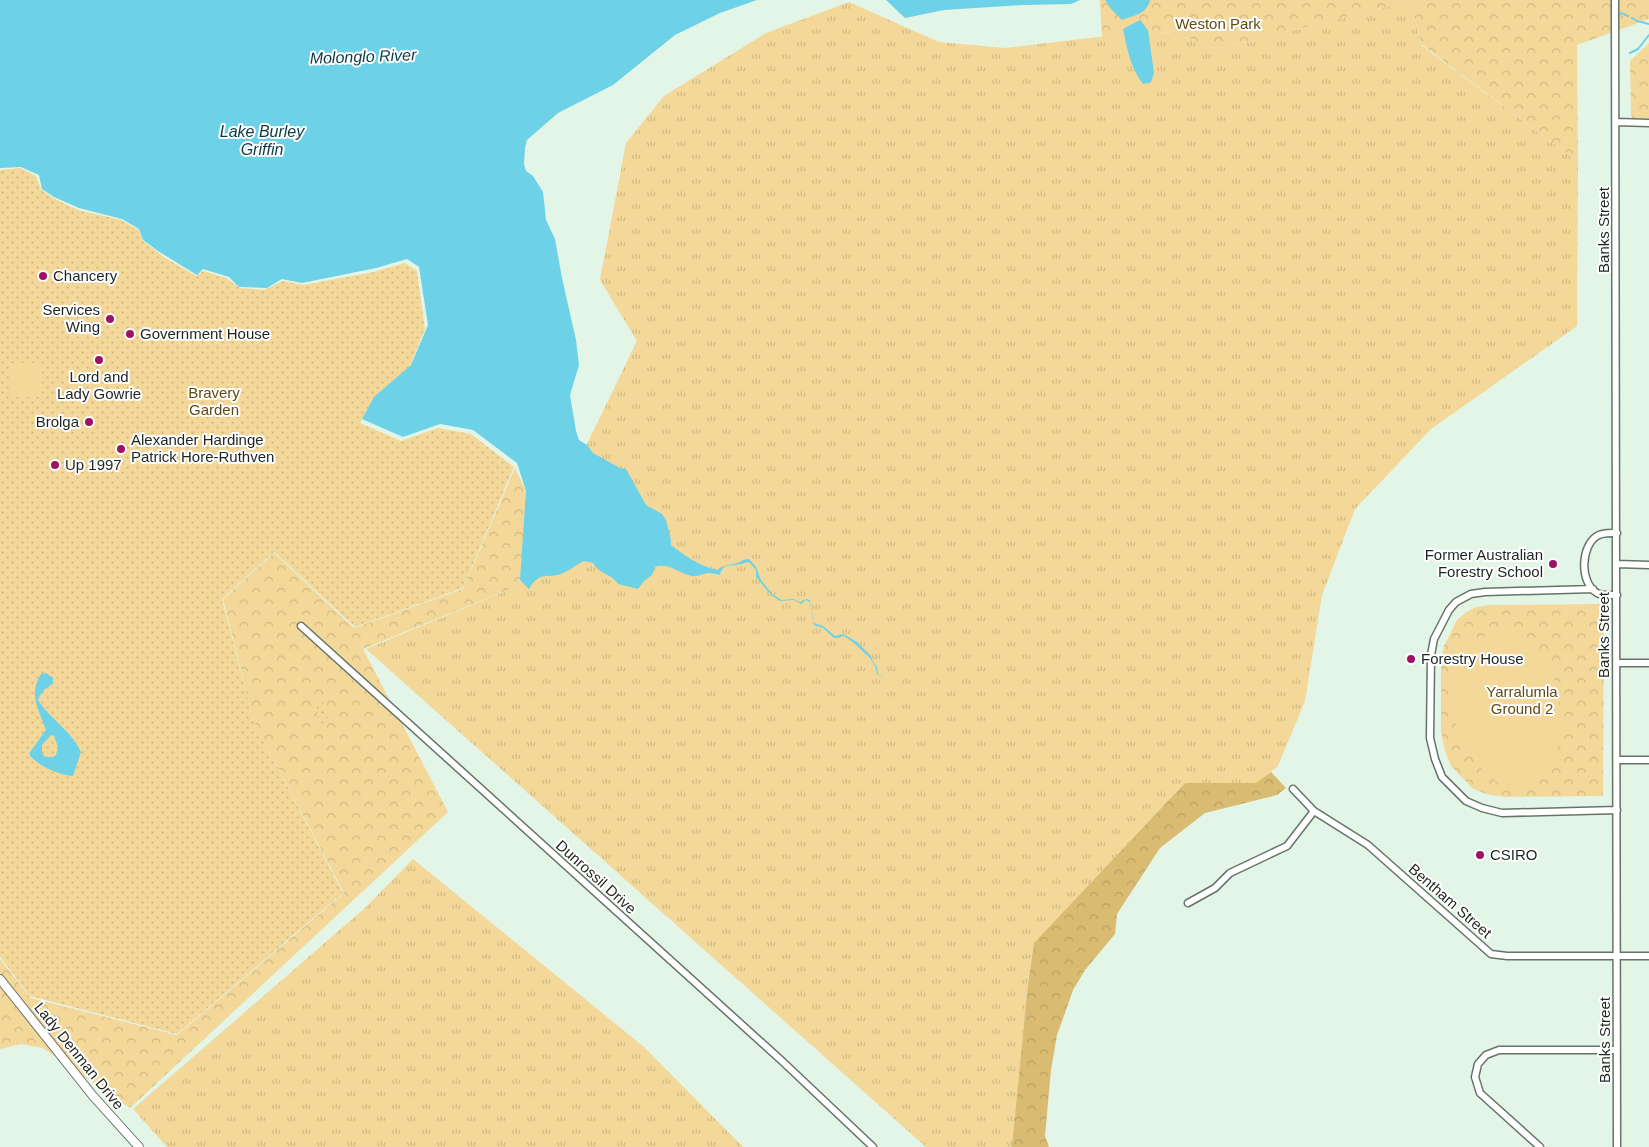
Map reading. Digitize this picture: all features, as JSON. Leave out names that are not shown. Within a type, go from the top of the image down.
[{"type":"street","name":"Banks Street","points":[[1615,0],[1617,1147]]},
{"type":"street","points":[[1616,122],[1649,123]]},
{"type":"street","points":[[1617,533],[1604,533],[1591,541],[1584,566],[1588,582],[1593,589],[1603,594],[1617,595]]},
{"type":"street","points":[[1617,564],[1649,564]]},
{"type":"street","points":[[1593,589],[1485,592],[1471,594],[1456,602],[1448,610],[1434,639],[1430,672],[1430,738],[1442,777],[1466,801],[1482,808],[1502,812],[1617,810]]},
{"type":"street","name":"Dunrossil Drive","points":[[301,626],[782,1061],[873,1147]]},
{"type":"street","points":[[1617,663],[1649,663]]},
{"type":"street","points":[[1617,760],[1649,760]]},
{"type":"street","name":"Bentham Street","points":[[1293,789],[1314,811],[1368,845],[1491,954],[1507,956],[1649,956]]},
{"type":"street","points":[[1188,903],[1215,888],[1230,873],[1287,846],[1314,811]]},
{"type":"street","name":"Lady Denman Drive","points":[[0,979],[114,1122],[139,1147]]},
{"type":"street","points":[[1540,1147],[1480,1093],[1474,1077],[1478,1064],[1486,1055],[1500,1050],[1617,1050]]},
{"type":"green space","name":"Weston Park","points":[[1100,0],[1649,0],[1649,19],[1577,45],[1578,162],[1421,44],[1411,1],[1217,49],[1172,32],[1102,37]]},
{"type":"green space","points":[[1411,1],[1421,45],[1578,162],[1577,326],[1431,429],[1355,509],[1322,595],[1305,701],[1278,766],[1257,783],[1185,783],[1034,944],[1028,980],[1013,1147],[926,1147],[366,649],[520,585],[526,491],[587,444],[637,341],[600,280],[626,143],[664,96],[766,33],[849,2],[939,42],[1005,48],[1098,37],[1172,32],[1217,49]]},
{"type":"green space","points":[[1649,43],[1649,118],[1632,118],[1630,61]]},
{"type":"green space","name":"Bravery Garden","points":[[20,168],[36,176],[41,189],[51,197],[78,210],[121,220],[139,230],[143,241],[164,257],[196,276],[203,271],[226,278],[240,288],[264,290],[283,281],[303,285],[374,272],[405,263],[417,271],[425,329],[409,369],[372,401],[360,423],[401,441],[438,428],[471,434],[514,467],[463,588],[355,627],[274,552],[222,599],[254,722],[343,893],[177,1034],[30,996],[0,957],[0,170]]},
{"type":"green space","points":[[9,363],[42,363],[42,397],[9,397]]},
{"type":"green space","points":[[515,468],[526,491],[520,585],[363,649],[448,812],[130,1108],[43,1048],[21,1044],[0,1049],[0,959],[31,998],[177,1035],[344,893],[254,722],[223,599],[274,553],[354,628],[463,589]]},
{"type":"green space","name":"Yarralumla Ground 2","points":[[1604,604],[1603,796],[1504,797],[1486,794],[1472,788],[1451,766],[1445,751],[1441,732],[1441,660],[1444,646],[1457,620],[1476,607],[1489,605]]},
{"type":"green space","points":[[1499,632],[1519,635],[1537,649],[1552,673],[1560,711],[1557,750],[1552,761],[1538,781],[1522,788],[1503,785],[1486,773],[1471,756],[1460,734],[1452,711],[1449,688],[1451,667],[1459,651],[1467,643]]},
{"type":"green space","points":[[322,701],[327,712],[326,723],[321,723],[318,719],[316,702]]},
{"type":"green space","points":[[1271,772],[1286,788],[1277,795],[1205,813],[1160,848],[1117,914],[1115,934],[1085,970],[1073,990],[1057,1035],[1051,1070],[1045,1136],[1049,1147],[1012,1147],[1028,983],[1034,943],[1185,783],[1256,783]]},
{"type":"green space","points":[[413,859],[644,1047],[743,1147],[167,1147],[133,1109],[365,908]]},
{"type":"water","name":"Lake Burley Griffin","points":[[0,0],[757,0],[720,13],[675,35],[613,85],[558,113],[527,140],[524,164],[526,171],[533,176],[543,192],[546,220],[555,239],[576,340],[579,365],[570,395],[579,440],[587,445],[593,453],[620,468],[626,469],[646,505],[662,514],[666,520],[671,545],[693,560],[717,570],[724,566],[749,559],[756,567],[761,580],[773,595],[782,600],[793,599],[800,602],[806,599],[810,600],[814,623],[823,626],[835,636],[843,634],[857,642],[871,656],[877,667],[878,674],[885,680],[877,674],[870,658],[854,643],[844,636],[834,638],[823,628],[814,625],[810,602],[806,600],[801,604],[794,600],[780,601],[771,595],[756,577],[756,570],[749,562],[723,568],[720,575],[708,573],[692,576],[665,566],[655,567],[652,575],[638,589],[618,584],[599,570],[593,563],[584,561],[558,575],[537,579],[529,589],[520,580],[526,491],[517,463],[473,430],[440,424],[403,437],[362,419],[374,397],[411,365],[428,325],[419,267],[407,259],[376,268],[302,283],[282,279],[267,288],[239,287],[229,277],[203,269],[197,275],[143,240],[139,229],[122,219],[79,208],[54,197],[42,189],[39,175],[21,167],[0,168]]},
{"type":"water","points":[[886,0],[1080,0],[1071,4],[944,10],[905,18]]},
{"type":"water","points":[[1105,0],[1150,0],[1143,11],[1122,20]]},
{"type":"water","points":[[1140,20],[1148,30],[1154,73],[1151,82],[1143,84],[1132,64],[1123,29]]},
{"type":"water","points":[[46,673],[53,678],[53,684],[44,690],[38,700],[67,731],[81,752],[73,776],[50,769],[30,756],[30,752],[46,730],[35,695],[37,682],[41,674]],"holes":[[[51,735],[54,736],[58,747],[56,755],[45,757],[42,753],[42,745]]]},
{"type":"waterway","points":[[1621,13],[1628,16]]},
{"type":"waterway","points":[[1632,18],[1649,24]]},
{"type":"waterway","points":[[1630,53],[1638,49],[1649,35]]},
{"type":"place","name":"Chancery","points":[[43,276]]},
{"type":"place","name":"Services Wing","points":[[110,319]]},
{"type":"place","name":"Government House","points":[[130,334]]},
{"type":"place","name":"Lord and Lady Gowrie","points":[[99,360]]},
{"type":"place","name":"Brolga","points":[[89,422]]},
{"type":"place","name":"Alexander Hardinge Patrick Hore-Ruthven","points":[[121,449]]},
{"type":"place","name":"Up 1997","points":[[55,465]]},
{"type":"place","name":"Former Australian Forestry School","points":[[1553,564]]},
{"type":"place","name":"Forestry House","points":[[1411,659]]},
{"type":"place","name":"CSIRO","points":[[1480,855]]},
{"type":"water label","name":"Molonglo River","points":[[363,56]]}]
